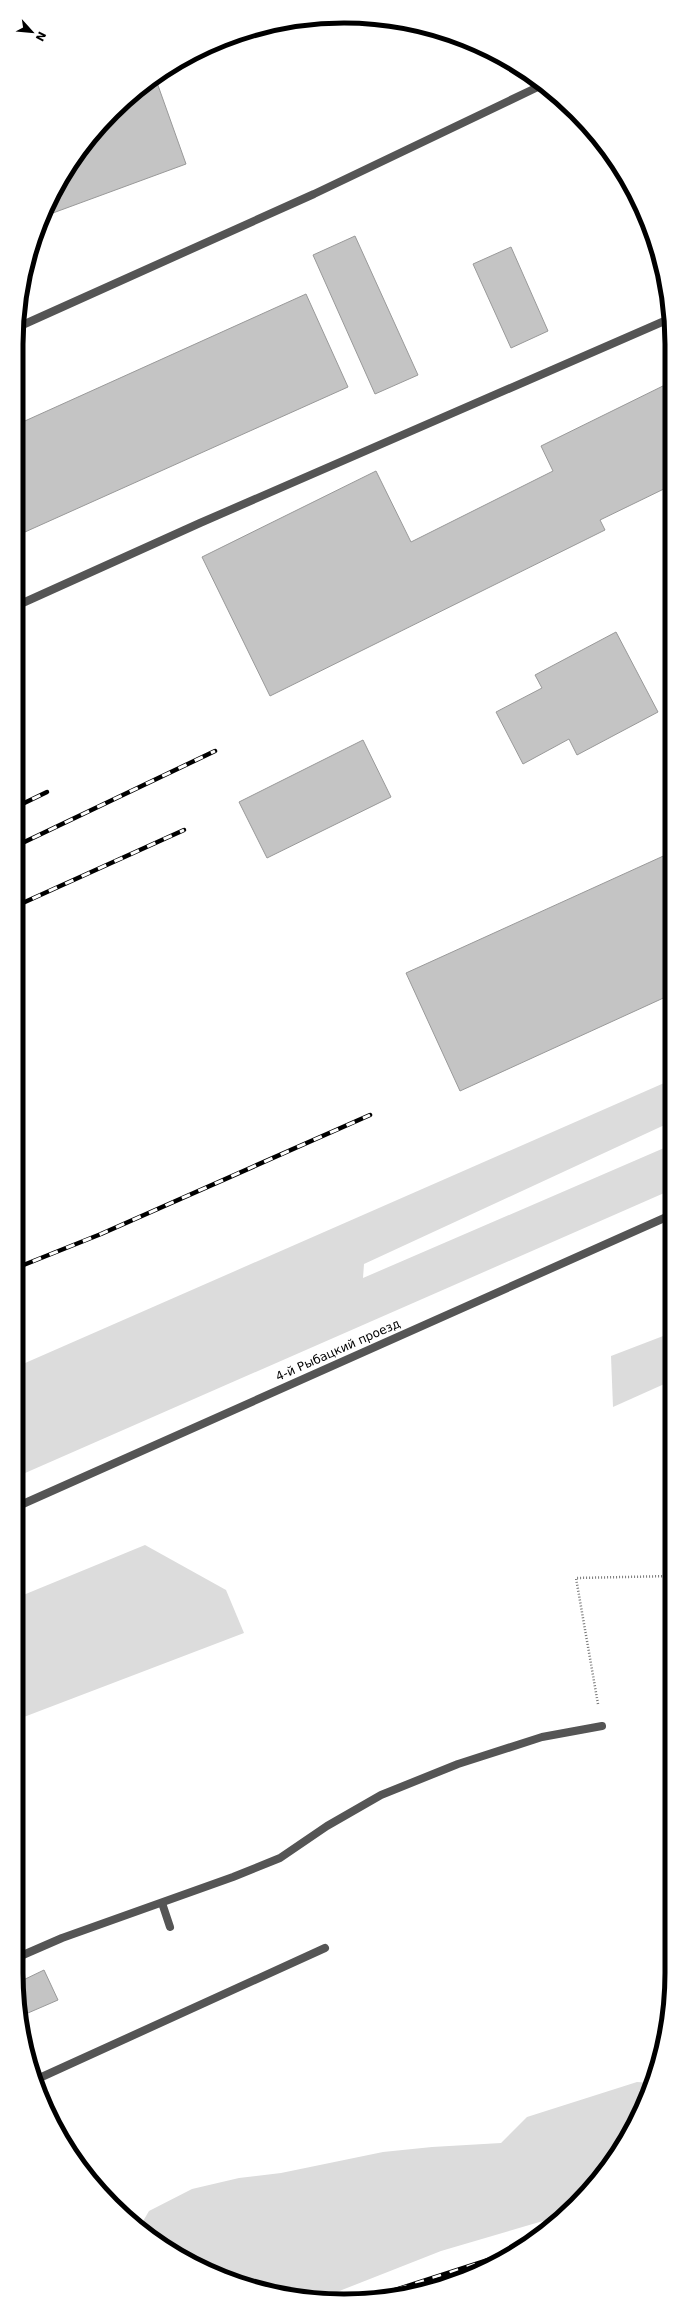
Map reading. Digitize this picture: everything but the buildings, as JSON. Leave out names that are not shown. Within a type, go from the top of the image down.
[{"type":"street","points":[[24,324],[314,194],[537,87]]},
{"type":"street","points":[[23,603],[200,523],[664,321]]},
{"type":"street","name":"4-й Рыбацкий проезд","points":[[23,1504],[665,1218]]},
{"type":"street","points":[[23,1955],[62,1938],[162,1903],[280,1858],[327,1826],[381,1795],[451,1767],[542,1737],[602,1726]]},
{"type":"street","points":[[162,1903],[170,1927]]},
{"type":"street","points":[[41,2077],[325,1948]]},
{"type":"path","points":[[602,1726],[576,1578],[665,1576]]},
{"type":"shaded area","points":[[665,1083],[665,1125],[364,1264],[363,1278],[665,1148],[665,1193],[23,1474],[23,1364]]},
{"type":"shaded area","points":[[665,1335],[665,1384],[613,1407],[611,1356]]},
{"type":"shaded area","points":[[145,1545],[226,1590],[244,1633],[23,1717],[23,1595]]},
{"type":"shaded area","points":[[637,2082],[646,2083],[632,2115],[611,2151],[585,2185],[550,2219],[441,2251],[333,2293],[281,2288],[221,2270],[183,2251],[142,2222],[149,2211],[192,2189],[239,2178],[281,2173],[383,2152],[432,2147],[501,2143],[527,2117]]},
{"type":"railway","points":[[23,843],[215,751]]},
{"type":"railway","points":[[23,804],[47,792]]},
{"type":"railway","points":[[23,903],[184,830]]},
{"type":"railway","points":[[23,1265],[101,1234],[370,1115]]},
{"type":"railway","points":[[397,2289],[487,2260]]}]
